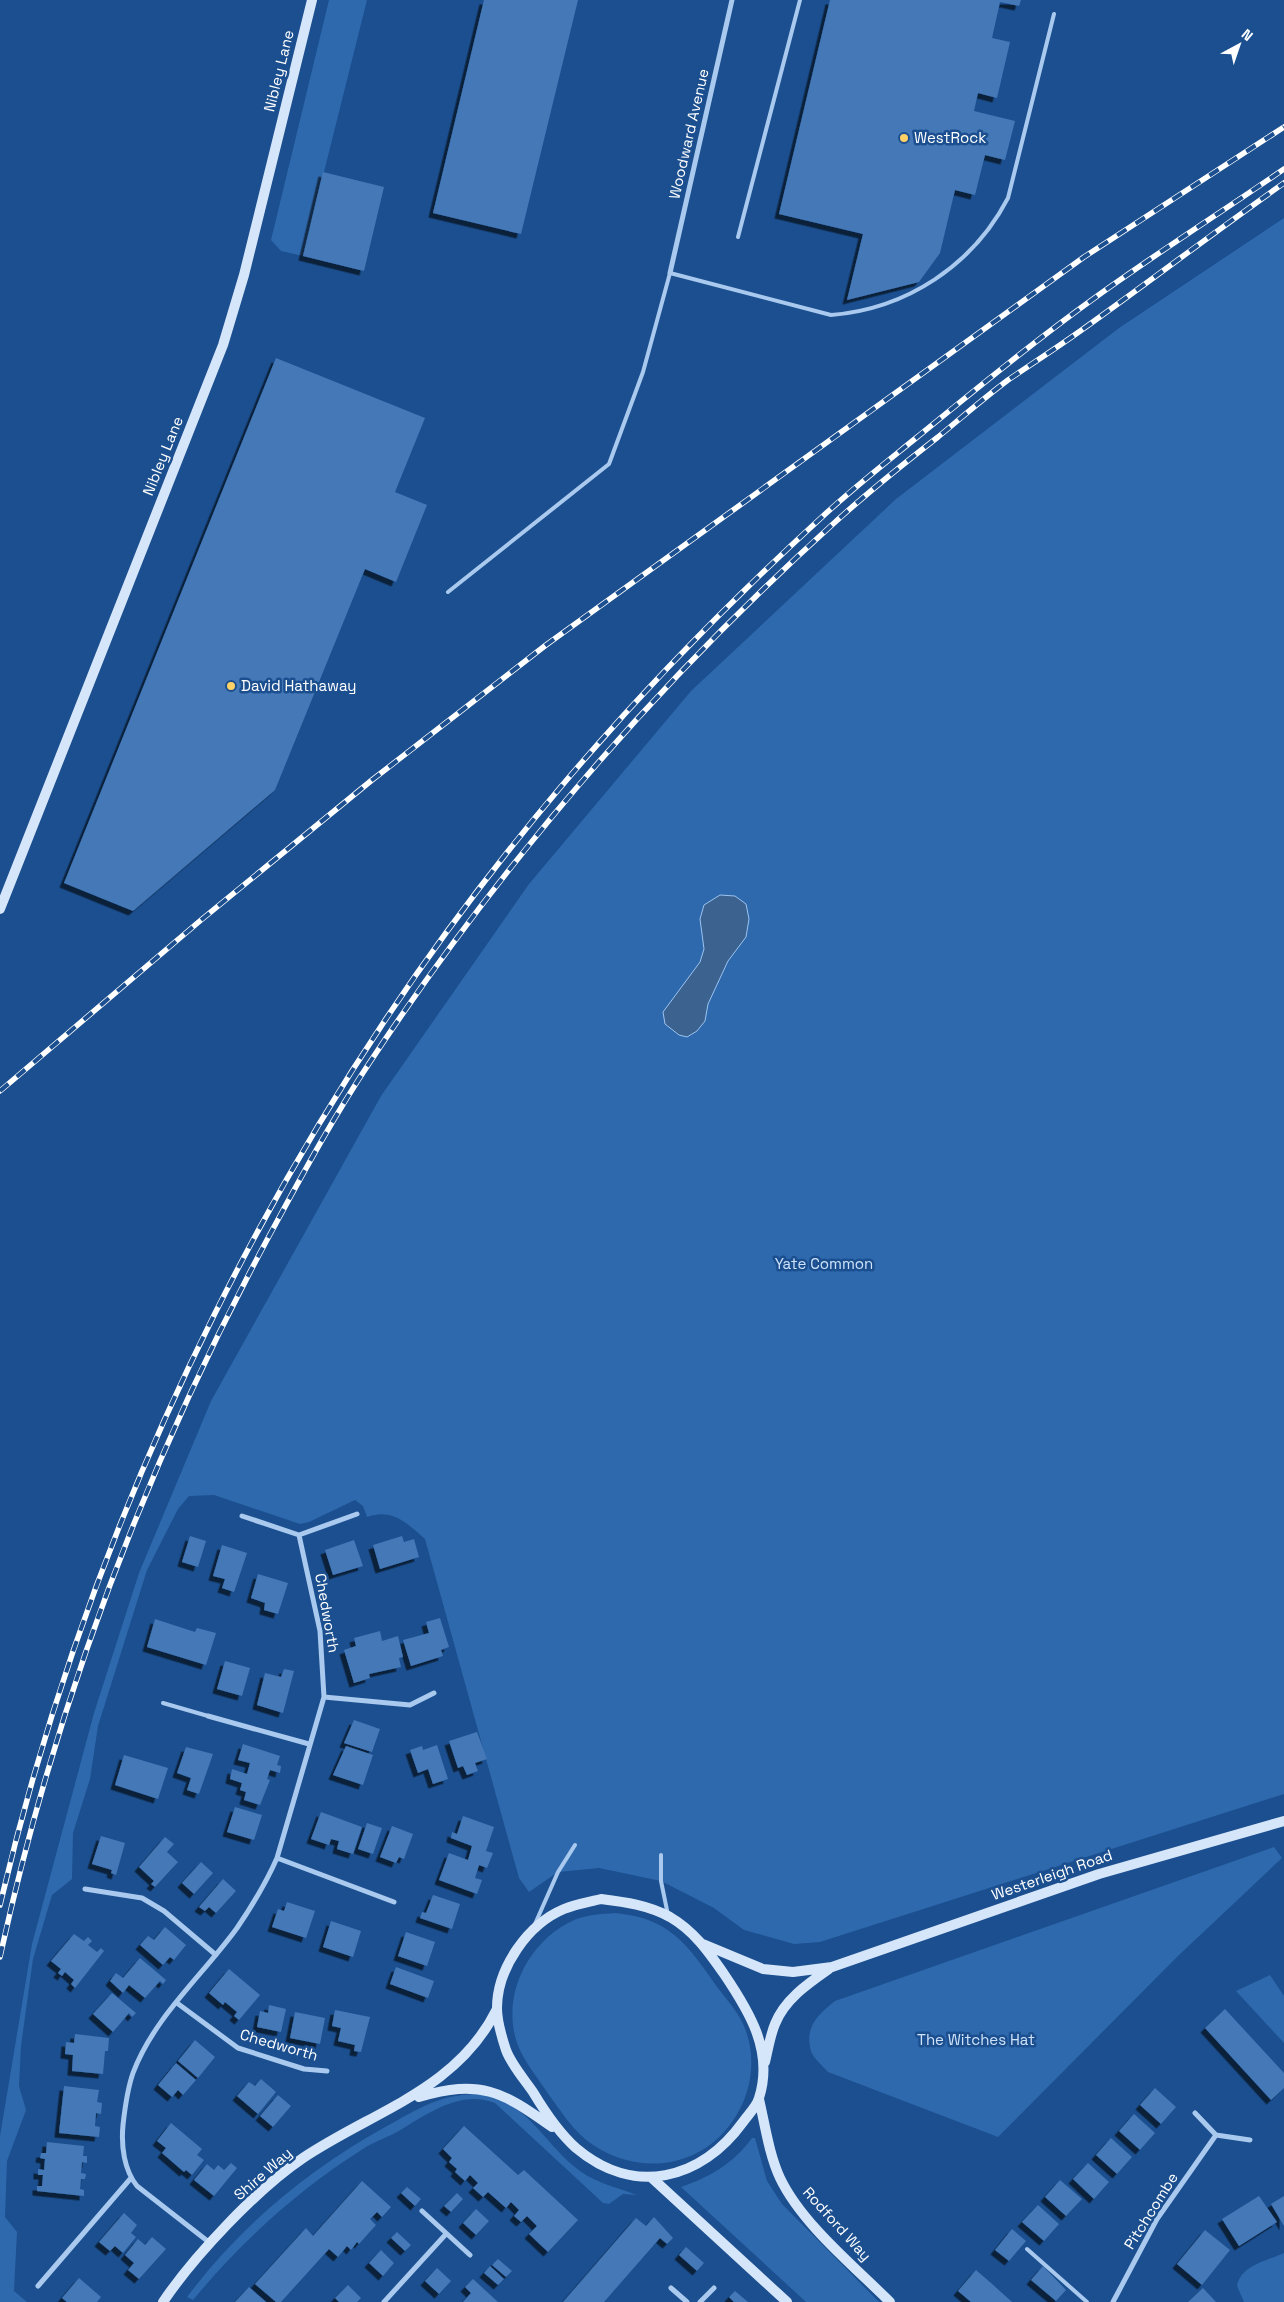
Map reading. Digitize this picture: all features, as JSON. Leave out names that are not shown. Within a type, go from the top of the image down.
[{"type":"street","name":"Nibley Lane","points":[[0,910],[223,345],[244,275],[312,0]]},
{"type":"street","name":"Woodward Avenue","points":[[670,273],[732,0]]},
{"type":"street","points":[[242,1516],[299,1534],[356,1514]]},
{"type":"street","name":"Chedworth","points":[[210,2243],[137,2186],[131,2178],[125,2162],[122,2137],[126,2099],[133,2073],[146,2047],[177,2003],[216,1955],[267,1881],[277,1858],[324,1697],[320,1631],[299,1534]]},
{"type":"street","points":[[324,1697],[410,1706],[434,1693]]},
{"type":"street","points":[[208,1716],[309,1744]]},
{"type":"street","name":"Westerleigh Road","points":[[702,1943],[763,1969],[794,1972],[832,1967],[1099,1874],[1284,1820]]},
{"type":"street","points":[[277,1858],[394,1902]]},
{"type":"street","points":[[85,1888],[142,1898],[164,1911],[216,1955]]},
{"type":"street","points":[[601,1899],[641,1905],[668,1916],[687,1928],[702,1943],[748,2010],[758,2033],[764,2065],[759,2099],[735,2134],[710,2158],[684,2172],[652,2178],[635,2177],[603,2165],[577,2148],[552,2122],[506,2051],[497,2008],[502,1981],[514,1955],[532,1930],[564,1909],[601,1899]]},
{"type":"street","name":"Westerleigh Road","points":[[764,2065],[775,2023],[784,2009],[803,1987],[832,1967]]},
{"type":"street","name":"Chedworth","points":[[177,2003],[238,2048],[304,2068],[327,2071]]},
{"type":"street","name":"Shire Way","points":[[163,2302],[210,2243],[253,2200],[300,2160],[336,2136],[408,2100],[442,2077],[469,2051],[486,2031],[497,2008]]},
{"type":"street","name":"Shire Way","points":[[408,2100],[447,2088],[472,2088],[500,2094],[526,2108],[566,2137]]},
{"type":"street","name":"Rodford Way","points":[[759,2099],[780,2178],[795,2203],[825,2237],[890,2302]]},
{"type":"street","points":[[1194,2113],[1216,2135],[1250,2140]]},
{"type":"street","name":"Pitchcombe","points":[[1112,2302],[1157,2219],[1216,2135]]},
{"type":"street","points":[[38,2286],[131,2178]]},
{"type":"street","points":[[652,2178],[787,2302]]},
{"type":"street","points":[[422,2211],[470,2255]]},
{"type":"street","points":[[384,2302],[446,2234]]},
{"type":"street","points":[[671,2288],[687,2302]]},
{"type":"street","points":[[700,2302],[714,2288]]},
{"type":"lane","points":[[738,237],[800,0]]},
{"type":"lane","points":[[448,592],[609,464],[643,372],[670,273],[831,315],[856,313],[916,293],[966,256],[997,219],[1008,198],[1054,14]]},
{"type":"lane","points":[[163,1702],[208,1716]]},
{"type":"lane","points":[[532,1930],[558,1872],[575,1845]]},
{"type":"lane","points":[[661,1856],[660,1881],[668,1916]]},
{"type":"lane","points":[[1027,2249],[1087,2302]]},
{"type":"green space","points":[[329,0],[367,0],[303,256],[281,251],[271,240]]},
{"type":"green space","name":"Yate Common","points":[[1284,218],[1284,1794],[820,1942],[794,1944],[744,1930],[714,1908],[661,1881],[599,1868],[558,1872],[529,1892],[519,1878],[425,1539],[405,1523],[392,1516],[384,1514],[367,1517],[363,1506],[355,1500],[309,1522],[300,1524],[214,1495],[189,1496],[178,1509],[147,1570],[98,1726],[90,1779],[73,1833],[72,1879],[52,1895],[33,1959],[21,2046],[19,2086],[26,2110],[7,2161],[5,2217],[17,2232],[14,2291],[27,2302],[0,2302],[0,2136],[32,1944],[94,1713],[139,1573],[211,1401],[381,1096],[529,884],[691,691],[896,499],[1119,328]]},
{"type":"green space","name":"The Witches Hat","points":[[1274,1847],[1282,1858],[1178,1956],[998,2137],[828,2072],[812,2054],[809,2042],[814,2021],[835,2001]]},
{"type":"green space","points":[[615,1913],[649,1920],[685,1944],[740,2018],[746,2030],[751,2057],[751,2071],[745,2098],[732,2122],[718,2139],[701,2151],[682,2159],[663,2163],[642,2163],[622,2159],[603,2151],[585,2139],[570,2124],[549,2095],[527,2063],[517,2043],[513,2025],[513,2006],[522,1971],[532,1955],[543,1941],[558,1929],[574,1920],[599,1914]]},
{"type":"green space","points":[[1270,1975],[1284,1996],[1284,2043],[1236,1991]]},
{"type":"green space","points":[[479,2094],[510,2104],[523,2114],[567,2160],[586,2175],[637,2195],[623,2194],[609,2204],[603,2203],[495,2103],[469,2099],[444,2106],[432,2112],[367,2147],[339,2165],[294,2199],[251,2237],[193,2300],[187,2297],[230,2246],[253,2223],[304,2180],[330,2161],[387,2126],[431,2103],[453,2096]]},
{"type":"green space","points":[[752,2138],[755,2138],[767,2181],[782,2204],[879,2302],[806,2302],[681,2187],[702,2179],[721,2168],[737,2155]]},
{"type":"green space","points":[[1284,2253],[1284,2302],[1244,2302],[1237,2286],[1239,2279],[1249,2268]]},
{"type":"shaded area","points":[[720,895],[735,896],[746,904],[749,919],[746,937],[728,961],[708,1004],[705,1021],[697,1031],[687,1037],[679,1035],[665,1024],[663,1012],[700,962],[704,949],[700,919],[704,905]]},
{"type":"building","points":[[484,0],[578,0],[521,234],[433,213]]},
{"type":"building","name":"WestRock","points":[[830,0],[1021,0],[1019,6],[1000,2],[992,38],[1010,42],[997,98],[978,93],[974,111],[1015,121],[1005,160],[985,155],[975,195],[955,190],[940,253],[919,282],[847,300],[863,234],[779,214]]},
{"type":"building","points":[[323,172],[384,187],[364,271],[303,256]]},
{"type":"building","name":"David Hathaway","points":[[276,358],[425,418],[395,492],[427,505],[396,582],[365,569],[275,790],[133,911],[64,883]]},
{"type":"building","points":[[190,1536],[206,1541],[198,1567],[182,1562]]},
{"type":"building","points":[[402,1536],[404,1542],[414,1539],[419,1557],[380,1569],[373,1545]]},
{"type":"building","points":[[354,1540],[363,1566],[333,1575],[325,1550]]},
{"type":"building","points":[[222,1545],[247,1553],[234,1592],[222,1588],[225,1579],[213,1576]]},
{"type":"building","points":[[258,1574],[288,1583],[278,1614],[264,1610],[265,1603],[251,1598]]},
{"type":"building","points":[[440,1618],[449,1647],[441,1650],[443,1656],[411,1666],[403,1640],[429,1633],[426,1622]]},
{"type":"building","points":[[155,1619],[195,1632],[197,1628],[216,1633],[206,1665],[147,1647]]},
{"type":"building","points":[[380,1631],[382,1641],[398,1636],[403,1657],[399,1658],[401,1667],[369,1674],[370,1678],[354,1683],[344,1650],[356,1646],[354,1638]]},
{"type":"building","points":[[225,1661],[250,1668],[242,1696],[217,1689]]},
{"type":"building","points":[[284,1669],[294,1671],[283,1713],[257,1705],[265,1673],[281,1677]]},
{"type":"building","points":[[354,1720],[380,1729],[372,1752],[344,1743]]},
{"type":"building","points":[[477,1732],[487,1759],[475,1763],[478,1771],[467,1775],[463,1766],[458,1768],[449,1741]]},
{"type":"building","points":[[243,1744],[280,1756],[277,1765],[281,1766],[280,1773],[270,1770],[267,1779],[270,1780],[260,1805],[244,1800],[246,1792],[240,1790],[242,1783],[230,1779],[232,1769],[247,1774],[250,1763],[238,1760]]},
{"type":"building","points":[[437,1745],[448,1779],[433,1784],[428,1769],[418,1773],[410,1750],[422,1746],[423,1750]]},
{"type":"building","points":[[346,1746],[373,1755],[363,1785],[333,1775]]},
{"type":"building","points":[[186,1747],[213,1754],[199,1794],[187,1790],[191,1778],[177,1773]]},
{"type":"building","points":[[124,1755],[168,1768],[158,1799],[115,1785]]},
{"type":"building","points":[[235,1807],[262,1815],[254,1840],[227,1832]]},
{"type":"building","points":[[321,1812],[362,1827],[353,1854],[337,1849],[339,1841],[331,1839],[329,1845],[311,1839]]},
{"type":"building","points":[[463,1816],[494,1827],[486,1851],[493,1853],[487,1868],[479,1865],[475,1878],[482,1880],[477,1894],[439,1880],[449,1853],[468,1860],[472,1846],[451,1838],[452,1832],[457,1834]]},
{"type":"building","points":[[367,1823],[382,1828],[373,1854],[358,1849]]},
{"type":"building","points":[[392,1826],[413,1834],[404,1859],[399,1857],[396,1863],[380,1857]]},
{"type":"building","points":[[101,1836],[125,1843],[116,1875],[111,1873],[112,1870],[92,1864]]},
{"type":"building","points":[[165,1837],[174,1844],[167,1852],[178,1862],[155,1887],[151,1884],[154,1881],[139,1867]]},
{"type":"building","points":[[201,1862],[213,1873],[194,1894],[182,1883]]},
{"type":"building","points":[[223,1879],[236,1891],[216,1913],[209,1907],[205,1911],[199,1907]]},
{"type":"building","points":[[433,1895],[460,1904],[452,1929],[420,1918],[422,1912],[426,1913]]},
{"type":"building","points":[[287,1902],[315,1911],[306,1938],[272,1927],[278,1909],[284,1911]]},
{"type":"building","points":[[331,1921],[361,1931],[353,1957],[323,1947]]},
{"type":"building","points":[[165,1927],[186,1945],[174,1960],[170,1957],[163,1965],[140,1945],[148,1936],[154,1940]]},
{"type":"building","points":[[406,1932],[435,1942],[427,1966],[398,1956]]},
{"type":"building","points":[[74,1934],[84,1941],[88,1937],[92,1941],[88,1945],[97,1952],[101,1948],[104,1951],[75,1988],[71,1984],[74,1980],[65,1972],[62,1976],[58,1973],[61,1969],[51,1961]]},
{"type":"building","points":[[140,1958],[166,1980],[163,1984],[160,1981],[145,1998],[129,1985],[123,1993],[110,1981],[116,1973],[123,1978]]},
{"type":"building","points":[[396,1967],[434,1981],[428,1998],[390,1984]]},
{"type":"building","points":[[229,1969],[260,1995],[239,2020],[234,2016],[237,2012],[225,2002],[223,2005],[209,1993]]},
{"type":"building","points":[[112,1993],[136,2013],[132,2017],[129,2013],[113,2032],[93,2014]]},
{"type":"building","points":[[269,2005],[286,2009],[281,2032],[257,2027],[260,2011],[268,2013]]},
{"type":"building","points":[[1225,2009],[1284,2073],[1284,2088],[1271,2100],[1205,2028]]},
{"type":"building","points":[[335,2010],[370,2017],[361,2052],[354,2051],[355,2045],[338,2041],[341,2028],[332,2026]]},
{"type":"building","points":[[295,2012],[325,2018],[320,2044],[290,2038]]},
{"type":"building","points":[[75,2034],[109,2038],[108,2051],[105,2051],[103,2074],[72,2071],[73,2055],[65,2054],[66,2042],[74,2043]]},
{"type":"building","points":[[195,2040],[215,2057],[198,2078],[178,2061]]},
{"type":"building","points":[[176,2063],[196,2080],[183,2095],[178,2090],[172,2097],[158,2085]]},
{"type":"building","points":[[261,2079],[276,2092],[258,2114],[237,2096],[249,2082],[255,2086]]},
{"type":"building","points":[[64,2086],[99,2090],[97,2102],[102,2103],[101,2114],[96,2113],[95,2126],[100,2127],[99,2137],[59,2133]]},
{"type":"building","points":[[1155,2088],[1176,2107],[1161,2124],[1140,2105]]},
{"type":"building","points":[[278,2095],[291,2106],[273,2127],[260,2116]]},
{"type":"building","points":[[1134,2114],[1155,2133],[1140,2150],[1119,2131]]},
{"type":"building","points":[[171,2123],[202,2149],[197,2155],[204,2160],[192,2175],[186,2170],[184,2172],[162,2153],[166,2148],[157,2141]]},
{"type":"building","points":[[464,2126],[518,2175],[524,2170],[578,2220],[548,2252],[529,2234],[537,2226],[527,2216],[521,2222],[514,2216],[519,2210],[511,2202],[506,2208],[488,2192],[483,2197],[473,2188],[478,2183],[470,2175],[465,2181],[455,2172],[457,2169],[449,2162],[452,2158],[443,2149]]},
{"type":"building","points":[[1111,2138],[1132,2157],[1117,2174],[1096,2155]]},
{"type":"building","points":[[47,2142],[84,2146],[83,2156],[87,2156],[87,2163],[82,2162],[81,2173],[86,2174],[85,2179],[81,2179],[80,2189],[84,2190],[84,2196],[37,2191],[37,2186],[42,2186],[43,2175],[38,2175],[38,2169],[44,2170],[45,2159],[40,2158],[41,2153],[46,2153]]},
{"type":"building","points":[[231,2163],[237,2168],[214,2196],[194,2180],[207,2164],[214,2170],[218,2165],[224,2170]]},
{"type":"building","points":[[1088,2163],[1109,2182],[1094,2199],[1073,2179]]},
{"type":"building","points":[[1060,2180],[1082,2199],[1066,2216],[1045,2197]]},
{"type":"building","points":[[362,2181],[391,2207],[382,2217],[377,2212],[370,2219],[376,2225],[359,2244],[357,2242],[351,2250],[347,2246],[338,2257],[329,2249],[281,2302],[276,2302],[255,2284],[306,2228],[313,2236]]},
{"type":"building","points":[[407,2187],[421,2199],[415,2206],[401,2193]]},
{"type":"building","points":[[457,2193],[463,2199],[451,2212],[444,2206]]},
{"type":"building","points":[[1259,2196],[1277,2222],[1239,2246],[1222,2219]]},
{"type":"building","points":[[1284,2196],[1284,2226],[1271,2204]]},
{"type":"building","points":[[1038,2205],[1059,2224],[1044,2241],[1022,2222]]},
{"type":"building","points":[[476,2209],[489,2221],[476,2235],[463,2223]]},
{"type":"building","points":[[124,2213],[137,2225],[131,2233],[136,2237],[123,2253],[115,2246],[110,2251],[99,2242]]},
{"type":"building","points":[[654,2217],[673,2238],[667,2244],[660,2238],[604,2302],[563,2302],[636,2218],[646,2226]]},
{"type":"building","points":[[1012,2229],[1026,2241],[1009,2261],[995,2250]]},
{"type":"building","points":[[1205,2230],[1230,2250],[1202,2285],[1177,2264]]},
{"type":"building","points":[[397,2232],[411,2245],[405,2251],[391,2238]]},
{"type":"building","points":[[152,2237],[166,2249],[139,2279],[128,2270],[134,2263],[125,2255],[138,2239],[145,2245]]},
{"type":"building","points":[[686,2247],[704,2263],[697,2271],[679,2255]]},
{"type":"building","points":[[381,2250],[394,2263],[383,2276],[369,2263]]},
{"type":"building","points":[[498,2259],[512,2271],[506,2277],[492,2265]]},
{"type":"building","points":[[490,2266],[504,2279],[498,2285],[484,2273]]},
{"type":"building","points":[[1043,2266],[1066,2290],[1056,2301],[1031,2280]]},
{"type":"building","points":[[437,2268],[451,2281],[439,2294],[425,2281]]},
{"type":"building","points":[[976,2270],[1012,2302],[971,2302],[958,2291]]},
{"type":"building","points":[[79,2278],[101,2297],[97,2302],[67,2302],[62,2298]]},
{"type":"building","points":[[473,2279],[498,2302],[463,2302],[471,2293],[465,2287]]},
{"type":"building","points":[[348,2285],[361,2298],[357,2302],[339,2302],[335,2298]]},
{"type":"building","points":[[249,2287],[266,2302],[235,2302]]},
{"type":"building","points":[[1203,2288],[1216,2302],[1188,2302]]},
{"type":"building","points":[[735,2291],[748,2302],[734,2302],[729,2297]]},
{"type":"railway","points":[[0,1091],[201,920],[372,780],[546,645],[1084,257],[1284,127]]},
{"type":"railway","points":[[0,1905],[40,1754],[90,1604],[148,1457],[215,1314],[289,1175],[372,1040],[462,911],[559,789],[653,683],[719,615],[833,507],[961,401],[1076,311],[1284,169]]},
{"type":"railway","points":[[0,1957],[22,1863],[48,1770],[77,1679],[109,1588],[144,1499],[182,1411],[268,1238],[317,1149],[370,1062],[420,989],[473,917],[585,778],[705,647],[833,524],[885,479],[1008,380],[1083,329],[1284,183]]},
{"type":"place","name":"WestRock","points":[[904,138]]},
{"type":"place","name":"David Hathaway","points":[[231,686]]}]
